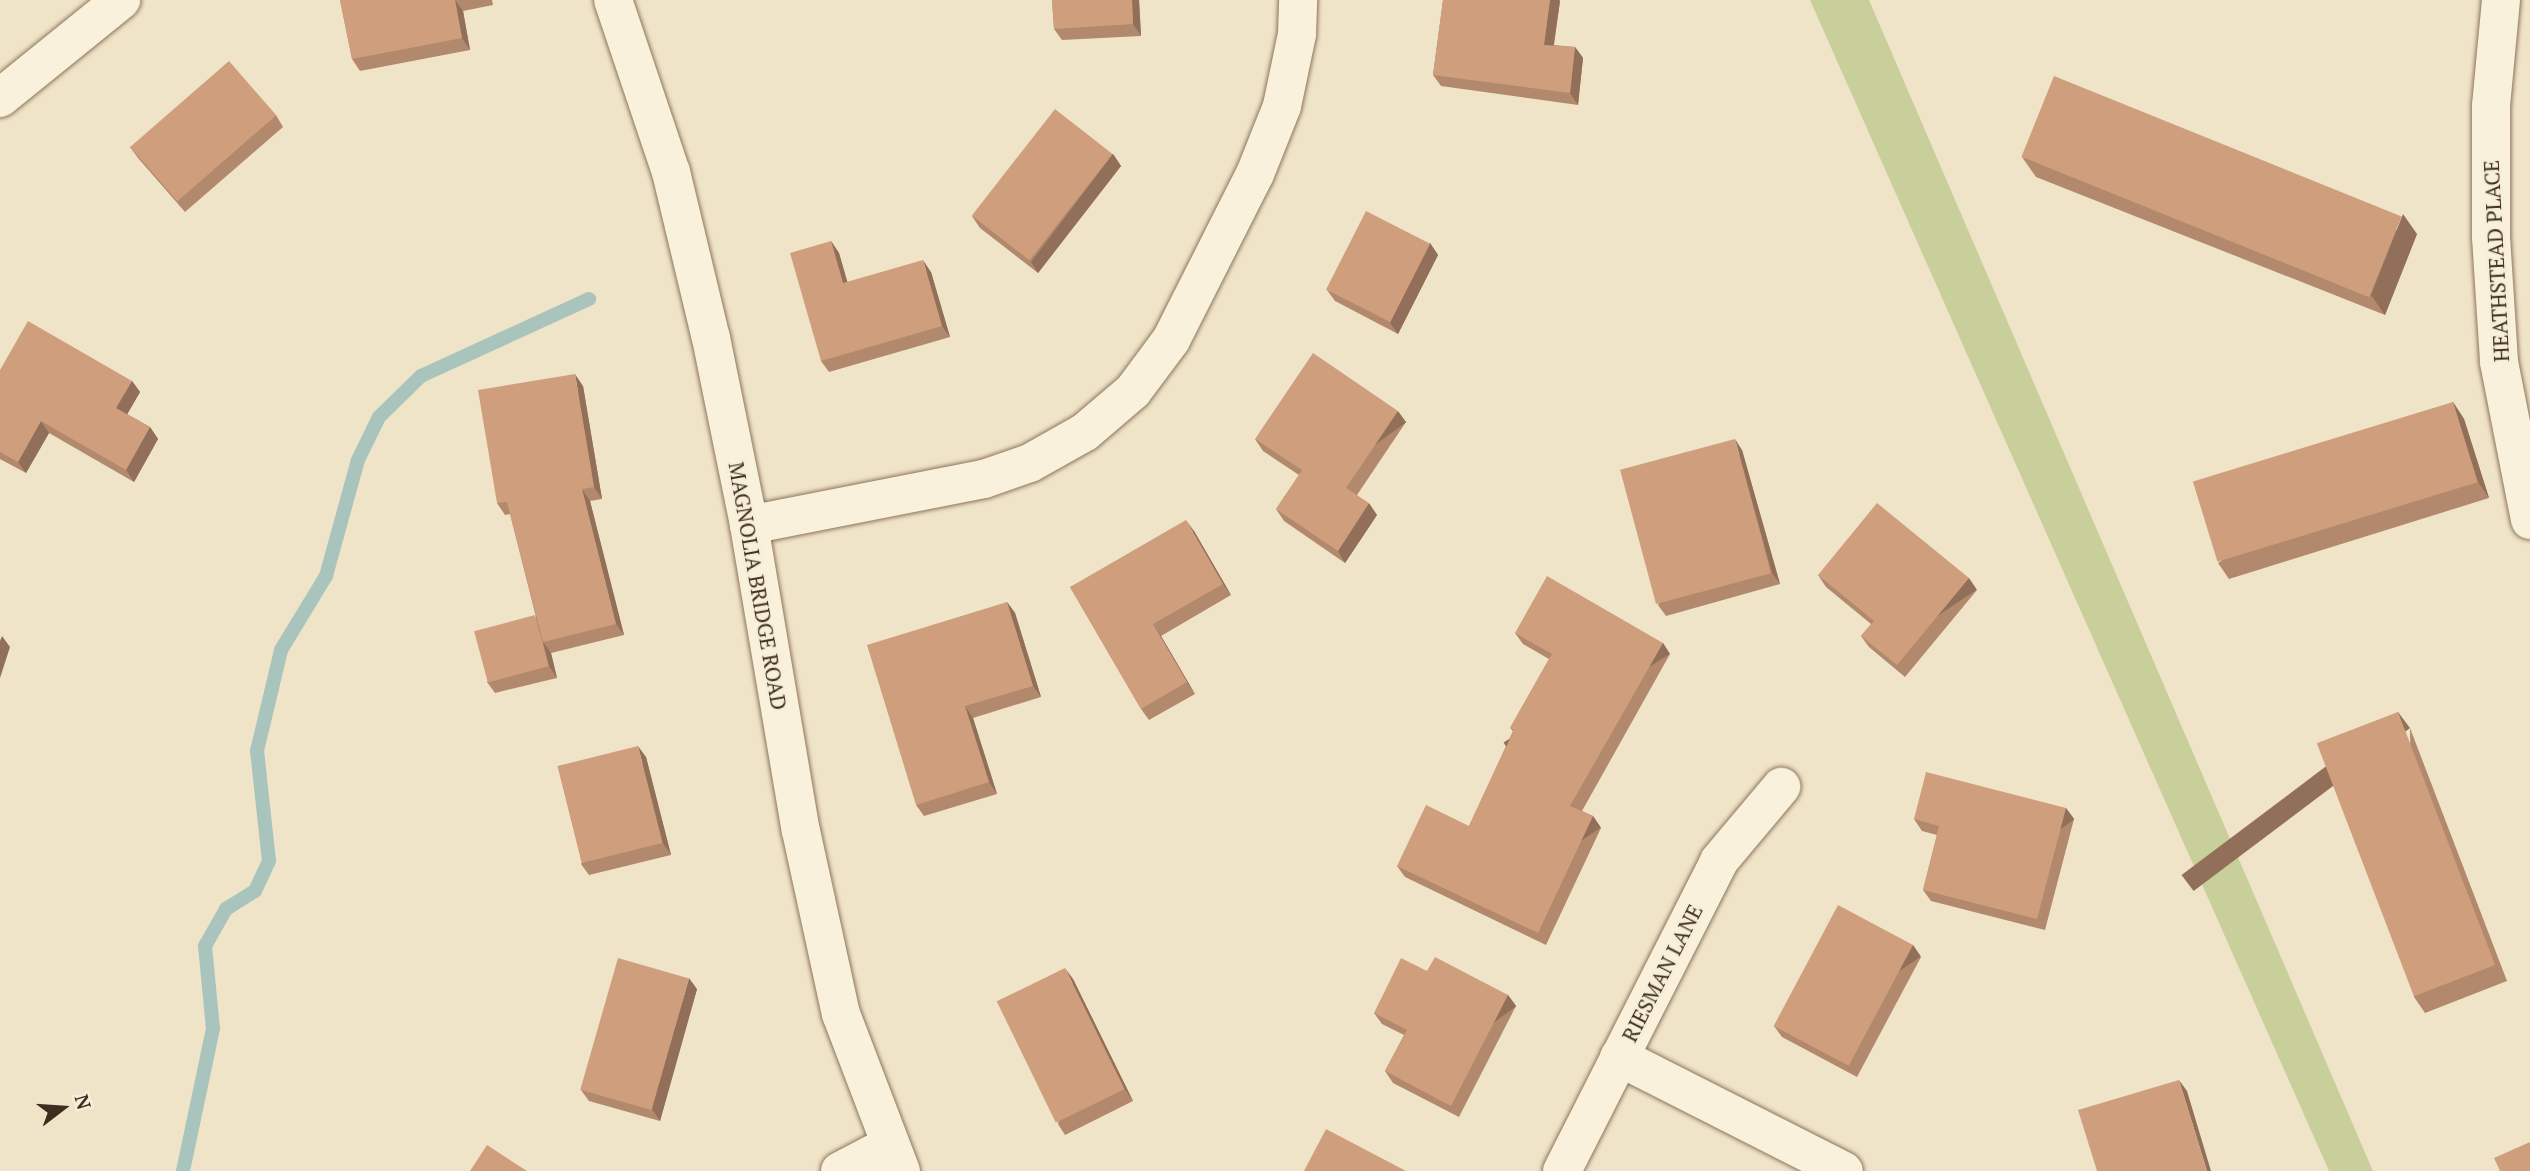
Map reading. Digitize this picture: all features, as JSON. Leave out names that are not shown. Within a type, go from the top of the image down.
[{"type":"street","points":[[0,98],[121,0]]},
{"type":"street","name":"MAGNOLIA BRIDGE ROAD","points":[[613,0],[671,172],[749,525],[801,831],[838,1000],[895,1158]]},
{"type":"street","points":[[749,525],[984,479],[1019,467],[1085,432],[1133,391],[1171,340],[1255,174],[1282,106],[1297,34],[1298,0]]},
{"type":"street","name":"HEATHSTEAD PLACE","points":[[2501,0],[2491,106],[2491,237],[2499,362],[2530,520]]},
{"type":"street","name":"RIESMAN LANE","points":[[1562,1171],[1719,862],[1781,787]]},
{"type":"street","points":[[1619,1058],[1844,1171]]},
{"type":"street","points":[[840,1171],[895,1158]]},
{"type":"green space","points":[[1810,0],[1869,0],[2373,1171],[2329,1171]]},
{"type":"building","points":[[340,0],[455,0],[462,38],[352,59]]},
{"type":"building","points":[[1052,0],[1132,0],[1133,24],[1054,29]]},
{"type":"building","points":[[1443,0],[1550,0],[1544,45],[1575,47],[1570,93],[1433,75]]},
{"type":"building","points":[[229,61],[276,115],[177,201],[130,147]]},
{"type":"building","points":[[2054,76],[2402,216],[2369,297],[2021,157]]},
{"type":"building","points":[[1055,109],[1113,154],[1029,260],[972,215]]},
{"type":"building","points":[[1366,211],[1430,244],[1390,322],[1326,289]]},
{"type":"building","points":[[831,241],[843,283],[923,260],[942,326],[821,361],[790,253]]},
{"type":"building","points":[[28,321],[132,381],[116,408],[150,427],[126,470],[41,421],[18,462],[0,452],[0,370]]},
{"type":"building","points":[[1313,353],[1398,411],[1346,488],[1369,503],[1338,551],[1276,509],[1302,470],[1255,439]]},
{"type":"building","points":[[575,374],[594,487],[582,489],[616,624],[543,642],[507,502],[497,503],[478,390]]},
{"type":"building","points":[[2453,402],[2478,482],[2217,562],[2193,482]]},
{"type":"building","points":[[1735,439],[1771,573],[1656,604],[1620,470]]},
{"type":"building","points":[[1877,503],[1969,578],[1897,665],[1861,636],[1874,621],[1818,575]]},
{"type":"building","points":[[1186,520],[1223,584],[1153,624],[1187,682],[1141,709],[1070,587]]},
{"type":"building","points":[[1547,576],[1663,643],[1570,806],[1593,816],[1538,933],[1397,866],[1426,805],[1469,826],[1514,730],[1510,728],[1552,654],[1515,633]]},
{"type":"building","points":[[1007,602],[1033,686],[965,706],[989,782],[916,805],[867,645]]},
{"type":"building","points":[[535,615],[549,666],[488,682],[474,631]]},
{"type":"building","points":[[2398,712],[2495,965],[2414,996],[2317,743]]},
{"type":"building","points":[[638,746],[662,843],[582,863],[557,766]]},
{"type":"building","points":[[1926,772],[2066,808],[2037,919],[1923,890],[1939,826],[1914,819]]},
{"type":"building","points":[[1838,905],[1913,945],[1849,1066],[1774,1026]]},
{"type":"building","points":[[1435,957],[1508,995],[1451,1106],[1385,1071],[1407,1030],[1374,1013],[1401,958],[1427,971]]},
{"type":"building","points":[[618,958],[689,978],[651,1110],[580,1090]]},
{"type":"building","points":[[1065,968],[1124,1089],[1056,1123],[997,1001]]},
{"type":"building","points":[[2179,1080],[2207,1171],[2097,1171],[2078,1110]]},
{"type":"building","points":[[1326,1129],[1406,1171],[1304,1171]]},
{"type":"building","points":[[2530,1142],[2530,1171],[2500,1171],[2494,1158]]},
{"type":"building","points":[[487,1145],[527,1171],[470,1171]]},
{"type":"waterway","points":[[183,1171],[213,1029],[205,946],[226,909],[255,891],[269,861],[257,751],[281,650],[326,576],[358,460],[379,417],[421,376],[589,299]]}]
